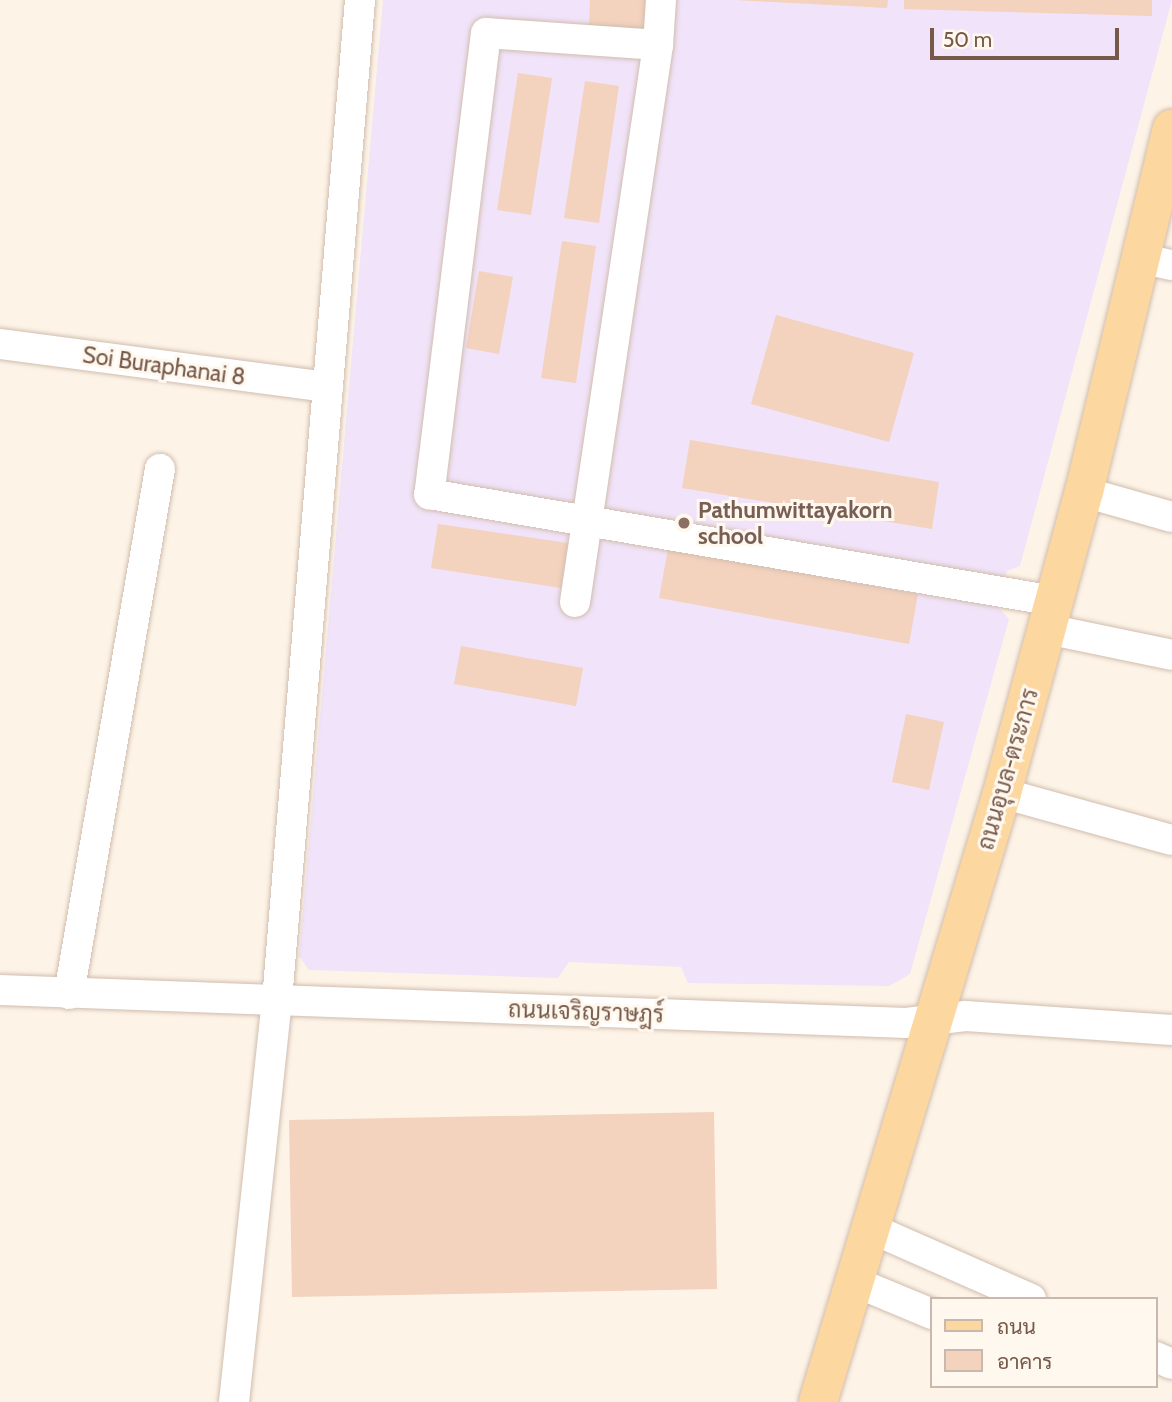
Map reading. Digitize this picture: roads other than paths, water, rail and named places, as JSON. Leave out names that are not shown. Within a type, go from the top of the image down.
[{"type":"main road","name":"ถนนอุบล-ตระการ","points":[[818,1402],[936,1019],[1002,793],[1084,492],[1157,262],[1172,128]]},
{"type":"street","points":[[234,1402],[277,1002],[360,0]]},
{"type":"street","points":[[575,602],[658,45],[661,0]]},
{"type":"street","points":[[658,45],[486,33],[429,494],[1050,615],[1172,655]]},
{"type":"street","name":"Soi Buraphanai 8","points":[[0,344],[328,387]]},
{"type":"street","points":[[69,994],[160,469]]},
{"type":"street","points":[[1084,492],[1172,517]]},
{"type":"street","points":[[1002,793],[1172,840]]},
{"type":"street","name":"ถนนเจริญราษฎร์","points":[[0,990],[892,1022],[966,1016],[1172,1030]]},
{"type":"street","points":[[870,1228],[1026,1297]]},
{"type":"street","points":[[855,1282],[930,1313]]},
{"type":"place","name":"Pathumwittayakorn school","points":[[684,523]]}]
